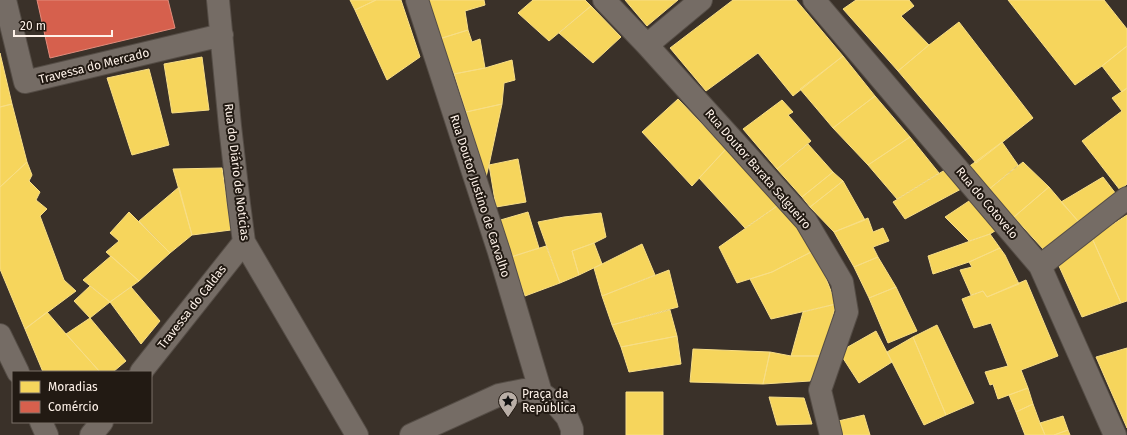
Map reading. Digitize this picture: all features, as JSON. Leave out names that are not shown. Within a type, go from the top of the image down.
[{"type":"street","name":"Travessa do Mercado","points":[[5,0],[25,82],[222,35]]},
{"type":"street","name":"Rua do Diário de Notícias","points":[[218,0],[236,181],[244,242],[357,435]]},
{"type":"street","name":"Rua Doutor Justino de Carvalho","points":[[417,0],[499,252],[541,393]]},
{"type":"street","name":"Rua Doutor Barata Salgueiro","points":[[604,0],[647,45],[806,221],[842,282],[847,312],[820,390],[831,435]]},
{"type":"street","points":[[647,45],[701,0]]},
{"type":"street","name":"Rua do Cotovelo","points":[[814,0],[1040,266],[1115,435]]},
{"type":"street","points":[[1040,266],[1127,198]]},
{"type":"street","name":"Travessa do Caldas","points":[[142,371],[244,242]]},
{"type":"street","points":[[0,334],[18,371]]},
{"type":"street","points":[[411,435],[499,395],[524,390],[541,393],[555,403],[567,417],[574,433]]},
{"type":"street","points":[[41,423],[47,435]]},
{"type":"street","points":[[91,435],[101,423]]},
{"type":"building: Moradias","points":[[350,0],[376,0],[355,10]]},
{"type":"building: Moradias","points":[[376,0],[401,0],[420,57],[387,80],[355,10]]},
{"type":"building: Moradias","points":[[429,0],[484,0],[485,5],[465,11],[468,30],[439,39]]},
{"type":"building: Moradias","points":[[533,0],[585,0],[591,6],[549,41],[518,13]]},
{"type":"building: Moradias","points":[[625,0],[678,0],[647,26]]},
{"type":"building: Moradias","points":[[733,0],[796,0],[843,56],[793,96],[758,53],[706,91],[670,48]]},
{"type":"building: Moradias","points":[[856,0],[909,0],[914,6],[901,16],[929,45],[898,71],[843,9]]},
{"type":"building: Moradias","points":[[1008,0],[1104,0],[1127,29],[1127,46],[1075,85]]},
{"type":"building: Moradias","points":[[591,6],[621,37],[593,63],[559,33]]},
{"type":"building: Moradias","points":[[959,22],[1033,118],[976,163],[898,71]]},
{"type":"building: Moradias","points":[[468,30],[472,42],[480,39],[485,68],[454,74],[439,39]]},
{"type":"building: Moradias","points":[[1127,46],[1127,88],[1122,92],[1102,66]]},
{"type":"building: Moradias","points":[[0,53],[12,104],[0,107]]},
{"type":"building: Moradias","points":[[843,56],[875,96],[833,128],[800,89]]},
{"type":"building: Moradias","points":[[202,57],[209,110],[172,113],[164,64]]},
{"type":"building: Moradias","points":[[512,60],[515,80],[504,83],[502,104],[466,112],[454,74],[485,68]]},
{"type":"building: Moradias","points":[[149,69],[169,145],[132,155],[107,78]]},
{"type":"building: Moradias","points":[[1127,88],[1127,184],[1120,190],[1082,141],[1122,111],[1112,98]]},
{"type":"building: Moradias","points":[[875,96],[910,137],[868,165],[833,128]]},
{"type":"building: Moradias","points":[[678,99],[726,149],[692,186],[642,132]]},
{"type":"building: Moradias","points":[[782,100],[793,112],[788,115],[811,141],[777,169],[743,129]]},
{"type":"building: Moradias","points":[[12,104],[27,162],[0,187],[0,107]]},
{"type":"building: Moradias","points":[[502,104],[489,165],[486,177],[466,112]]},
{"type":"building: Moradias","points":[[910,137],[939,173],[897,199],[868,165]]},
{"type":"building: Moradias","points":[[1002,142],[1018,165],[988,190],[967,168]]},
{"type":"building: Moradias","points":[[808,144],[833,172],[802,197],[777,169]]},
{"type":"building: Moradias","points":[[726,149],[780,204],[745,228],[699,178]]},
{"type":"building: Moradias","points":[[518,159],[526,202],[496,207],[489,165]]},
{"type":"building: Moradias","points":[[27,162],[32,175],[29,181],[40,192],[36,200],[47,209],[40,216],[64,280],[76,291],[25,329],[0,269],[0,187]]},
{"type":"building: Moradias","points":[[1023,162],[1049,187],[1014,217],[988,190]]},
{"type":"building: Moradias","points":[[222,168],[231,230],[192,235],[173,169]]},
{"type":"building: Moradias","points":[[948,168],[963,188],[905,219],[893,202]]},
{"type":"building: Moradias","points":[[833,172],[843,181],[810,207],[802,197]]},
{"type":"building: Moradias","points":[[1103,177],[1116,194],[1078,221],[1061,202]]},
{"type":"building: Moradias","points":[[843,181],[865,220],[834,232],[810,207]]},
{"type":"building: Moradias","points":[[179,187],[192,235],[170,253],[139,221]]},
{"type":"building: Moradias","points":[[1049,187],[1078,221],[1044,250],[1014,217]]},
{"type":"building: Moradias","points":[[972,199],[998,229],[990,234],[969,241],[945,217]]},
{"type":"building: Moradias","points":[[780,204],[815,250],[772,272],[737,283],[719,247]]},
{"type":"building: Moradias","points":[[129,212],[170,253],[139,281],[106,252],[119,241],[110,233]]},
{"type":"building: Moradias","points":[[528,212],[539,248],[511,257],[497,221]]},
{"type":"building: Moradias","points":[[601,213],[606,237],[572,251],[579,275],[560,283],[538,222],[564,217]]},
{"type":"building: Moradias","points":[[1127,215],[1127,301],[1121,303],[1092,238]]},
{"type":"building: Moradias","points":[[868,218],[873,232],[883,228],[889,241],[873,247],[878,257],[854,267],[834,232]]},
{"type":"building: Moradias","points":[[990,234],[1000,248],[969,262],[933,274],[928,256]]},
{"type":"building: Moradias","points":[[1092,238],[1121,303],[1082,317],[1059,266]]},
{"type":"building: Moradias","points":[[594,243],[602,264],[579,275],[572,251]]},
{"type":"building: Moradias","points":[[642,244],[655,275],[602,296],[594,268]]},
{"type":"building: Moradias","points":[[546,246],[560,283],[525,296],[511,257]]},
{"type":"building: Moradias","points":[[1000,248],[1019,284],[987,297],[983,291],[971,295],[960,270],[972,267],[969,262]]},
{"type":"building: Moradias","points":[[815,250],[836,304],[771,319],[750,279],[772,272]]},
{"type":"building: Moradias","points":[[111,256],[139,281],[110,302],[83,280]]},
{"type":"building: Moradias","points":[[878,257],[896,287],[869,298],[854,267]]},
{"type":"building: Moradias","points":[[669,270],[678,307],[612,325],[602,296]]},
{"type":"building: Moradias","points":[[1026,280],[1058,356],[1021,370],[1028,388],[998,399],[993,384],[990,385],[985,372],[1008,366],[991,323],[974,328],[962,299],[983,291],[987,297]]},
{"type":"building: Moradias","points":[[90,286],[110,302],[90,318],[74,301]]},
{"type":"building: Moradias","points":[[131,287],[160,321],[141,344],[110,302]]},
{"type":"building: Moradias","points":[[896,287],[917,331],[888,343],[869,298]]},
{"type":"building: Moradias","points":[[836,304],[822,356],[791,356],[803,312]]},
{"type":"building: Moradias","points":[[670,310],[677,336],[621,347],[612,325]]},
{"type":"building: Moradias","points":[[47,312],[99,371],[43,371],[25,329]]},
{"type":"building: Moradias","points":[[90,318],[126,361],[114,371],[99,371],[66,334]]},
{"type":"building: Moradias","points":[[937,325],[974,403],[946,415],[913,337]]},
{"type":"building: Moradias","points":[[876,331],[892,362],[859,383],[839,352]]},
{"type":"building: Moradias","points":[[677,336],[681,364],[629,372],[621,347]]},
{"type":"building: Moradias","points":[[913,337],[946,415],[924,425],[887,352]]},
{"type":"building: Moradias","points":[[1127,348],[1127,428],[1096,357]]},
{"type":"building: Moradias","points":[[693,349],[770,352],[763,384],[690,382]]},
{"type":"building: Moradias","points":[[770,352],[791,356],[822,356],[810,381],[763,384]]},
{"type":"building: Moradias","points":[[1028,388],[1033,404],[1016,412],[1009,395]]},
{"type":"building: Moradias","points":[[626,392],[663,392],[663,435],[626,435]]},
{"type":"building: Moradias","points":[[769,397],[804,398],[812,424],[777,425]]},
{"type":"building: Moradias","points":[[1033,404],[1045,435],[1025,435],[1016,412]]},
{"type":"building: Moradias","points":[[864,415],[870,435],[838,435],[834,422]]},
{"type":"building: Moradias","points":[[1063,416],[1068,430],[1054,435],[1045,435],[1040,423]]},
{"type":"building: Moradias","points":[[1068,430],[1070,435],[1054,435]]},
{"type":"building: Comércio","points":[[37,0],[168,0],[175,28],[50,58]]},
{"type":"place","name":"Praça da República","points":[[508,418]]}]
